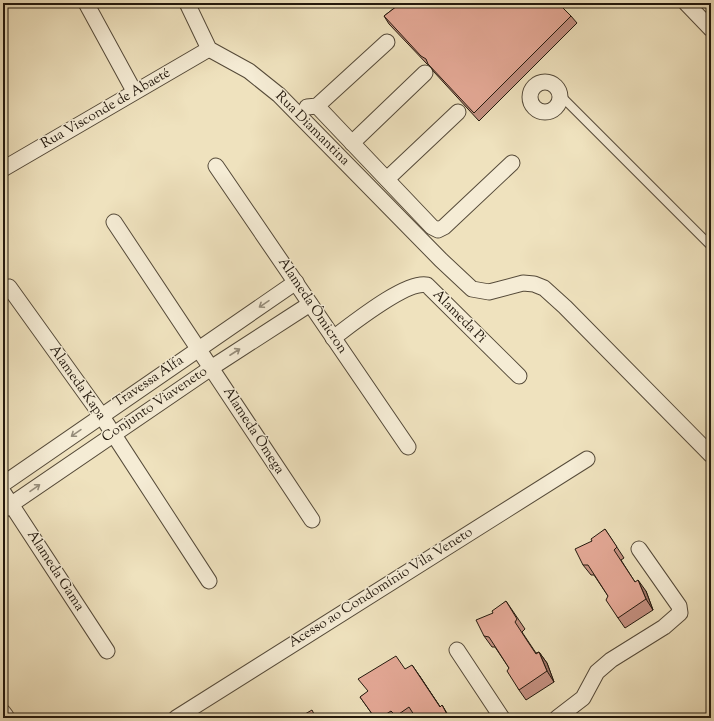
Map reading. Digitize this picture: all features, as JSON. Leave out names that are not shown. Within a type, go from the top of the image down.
[{"type":"street","points":[[86,3],[134,91]]},
{"type":"street","points":[[187,3],[209,49]]},
{"type":"street","points":[[686,3],[711,29]]},
{"type":"street","points":[[317,106],[387,42]]},
{"type":"street","name":"Rua Visconde de Abaeté","points":[[3,169],[134,91],[209,49]]},
{"type":"street","name":"Rua Diamantina","points":[[209,49],[249,70],[279,94],[441,260],[472,289],[482,292],[489,292],[523,283],[534,284],[544,288],[565,307],[711,455]]},
{"type":"street","points":[[352,143],[425,74]]},
{"type":"street","points":[[297,113],[312,105],[317,106],[432,226],[438,230],[444,227],[512,163]]},
{"type":"street","points":[[387,179],[458,112]]},
{"type":"street","name":"Alameda Ômicron","points":[[216,166],[296,282],[332,338],[408,447]]},
{"type":"street","name":"Alameda Ômega","points":[[114,222],[312,520]]},
{"type":"street","name":"Travessa Alfa","points":[[3,484],[296,282]]},
{"type":"street","name":"Alameda Pi","points":[[332,338],[403,290],[423,284],[427,285],[519,376]]},
{"type":"street","name":"Alameda Kapa","points":[[9,287],[101,415],[209,581]]},
{"type":"street","name":"Conjunto Viaveneto","points":[[7,507],[211,368],[310,304]]},
{"type":"street","name":"Acesso ao Condomínio Vila Veneto","points":[[176,718],[587,459]]},
{"type":"street","name":"Alameda Gama","points":[[3,492],[7,507],[107,651]]},
{"type":"street","points":[[557,718],[583,698],[597,672],[611,660],[664,627],[680,613],[679,606],[639,549]]},
{"type":"street","points":[[457,650],[502,718]]},
{"type":"lane","points":[[560,95],[711,246]]},
{"type":"building","points":[[396,3],[558,3],[571,16],[474,113],[428,64],[426,59],[421,56],[384,16],[397,6]]},
{"type":"building","points":[[605,529],[617,547],[614,550],[635,582],[638,580],[646,599],[618,618],[606,600],[608,596],[588,565],[583,565],[575,549],[592,541],[591,539]]},
{"type":"building","points":[[506,601],[517,619],[515,622],[536,654],[539,652],[547,671],[519,690],[507,671],[509,668],[489,637],[484,636],[476,620],[493,613],[492,611]]},
{"type":"building","points":[[396,656],[405,669],[412,665],[440,707],[442,705],[449,718],[416,718],[409,707],[396,716],[391,711],[380,718],[375,718],[360,697],[368,691],[358,679]]},
{"type":"building","points":[[312,710],[316,718],[298,718]]}]
